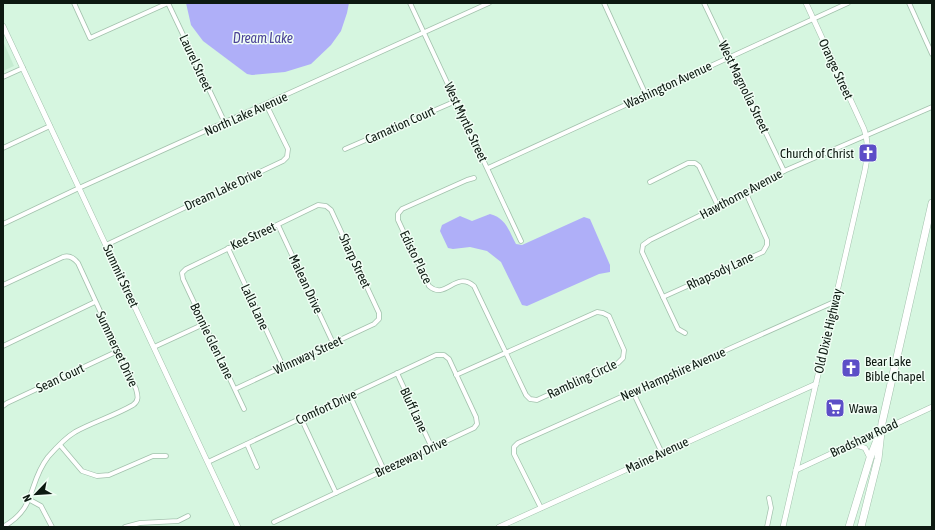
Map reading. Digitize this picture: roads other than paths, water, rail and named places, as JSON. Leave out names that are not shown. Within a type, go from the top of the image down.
[{"type":"main road","points":[[861,527],[878,460],[881,431],[932,203]]},
{"type":"main road","points":[[849,527],[870,458],[881,431]]},
{"type":"street","points":[[74,3],[90,38],[168,3]]},
{"type":"street","name":"Laurel Street","points":[[168,3],[225,123]]},
{"type":"street","name":"West Myrtle Street","points":[[410,3],[521,241]]},
{"type":"street","name":"North Lake Avenue","points":[[3,224],[79,188],[489,3]]},
{"type":"street","points":[[604,3],[646,95]]},
{"type":"street","name":"West Magnolia Street","points":[[704,3],[784,171]]},
{"type":"street","name":"Orange Street","points":[[806,3],[866,135]]},
{"type":"street","name":"Washington Avenue","points":[[488,168],[729,56],[848,3]]},
{"type":"street","points":[[909,3],[932,54]]},
{"type":"street","name":"Summit Street","points":[[3,26],[238,527]]},
{"type":"street","points":[[3,77],[23,68]]},
{"type":"street","name":"Carnation Court","points":[[345,149],[456,101]]},
{"type":"street","name":"Dream Lake Drive","points":[[106,245],[283,161],[287,157],[288,149],[266,104]]},
{"type":"street","name":"Hawthorne Avenue","points":[[685,333],[678,329],[642,252],[643,245],[650,240],[746,193],[784,171],[932,107]]},
{"type":"street","points":[[3,148],[50,126]]},
{"type":"street","name":"Old Dixie Highway","points":[[783,527],[866,164],[868,152],[866,135]]},
{"type":"street","points":[[650,182],[688,164],[695,163],[699,166],[718,206]]},
{"type":"street","name":"Edisto Place","points":[[474,178],[402,209],[398,214],[398,220],[429,286],[434,290],[441,290],[462,281],[469,281],[474,286],[505,353]]},
{"type":"street","name":"Rhapsody Lane","points":[[663,297],[763,252],[767,245],[767,240],[746,193]]},
{"type":"street","name":"Kee Street","points":[[182,273],[186,269],[228,248],[318,205],[326,206]]},
{"type":"street","name":"Sharp Street","points":[[326,206],[331,210],[379,313],[379,320]]},
{"type":"street","name":"Malean Drive","points":[[278,224],[333,343]]},
{"type":"street","name":"Lalla Lane","points":[[228,248],[283,366]]},
{"type":"street","name":"Summerset Drive","points":[[3,284],[60,258],[70,257],[74,259],[78,263],[136,389],[138,398],[131,406],[73,433],[60,445],[41,468],[30,500],[23,512],[3,527]]},
{"type":"street","name":"Bonnie Glen Lane","points":[[182,273],[183,279],[244,409]]},
{"type":"street","points":[[3,346],[95,302]]},
{"type":"street","name":"New Hampshire Avenue","points":[[541,508],[514,454],[514,447],[518,443],[834,302]]},
{"type":"street","name":"Rambling Circle","points":[[456,375],[505,353],[597,312],[609,316],[624,350],[623,358],[618,363],[537,400],[530,399],[526,395],[505,353]]},
{"type":"street","name":"Winnway Street","points":[[235,389],[374,324],[379,320]]},
{"type":"street","points":[[154,347],[204,324]]},
{"type":"street","name":"Sean Court","points":[[3,406],[118,351]]},
{"type":"street","name":"Comfort Drive","points":[[208,462],[436,355],[444,355]]},
{"type":"street","name":"Breezeway Drive","points":[[274,522],[474,428],[477,424],[476,417],[448,359],[444,355]]},
{"type":"street","name":"Bluff Lane","points":[[397,373],[432,448]]},
{"type":"street","name":"Maine Avenue","points":[[499,527],[505,526],[541,508],[816,384]]},
{"type":"street","points":[[633,392],[662,453]]},
{"type":"street","points":[[350,396],[384,470]]},
{"type":"street","name":"Bradshaw Road","points":[[796,470],[932,407]]},
{"type":"street","points":[[301,418],[336,493]]},
{"type":"street","points":[[247,444],[257,468]]},
{"type":"street","points":[[60,445],[82,471],[97,476],[109,475],[152,456],[166,456]]},
{"type":"street","points":[[848,446],[859,446],[865,448],[870,458]]},
{"type":"street","points":[[767,527],[771,508],[769,498]]},
{"type":"street","points":[[30,500],[41,506],[52,527]]},
{"type":"street","points":[[125,527],[140,523],[178,521],[188,516]]},
{"type":"water","name":"Dream Lake","points":[[186,3],[349,3],[341,31],[331,45],[311,64],[285,72],[252,75],[247,74],[203,41],[191,25]]},
{"type":"water","points":[[490,214],[503,222],[516,244],[522,245],[584,217],[590,219],[610,265],[610,272],[599,274],[527,306],[522,305],[501,262],[487,251],[470,247],[453,249],[448,248],[440,231],[442,225],[460,216],[472,221]]},
{"type":"place","name":"Church of Christ","points":[[868,153]]},
{"type":"place","name":"Bear Lake Bible Chapel","points":[[851,368]]},
{"type":"place","name":"Wawa","points":[[835,408]]}]
